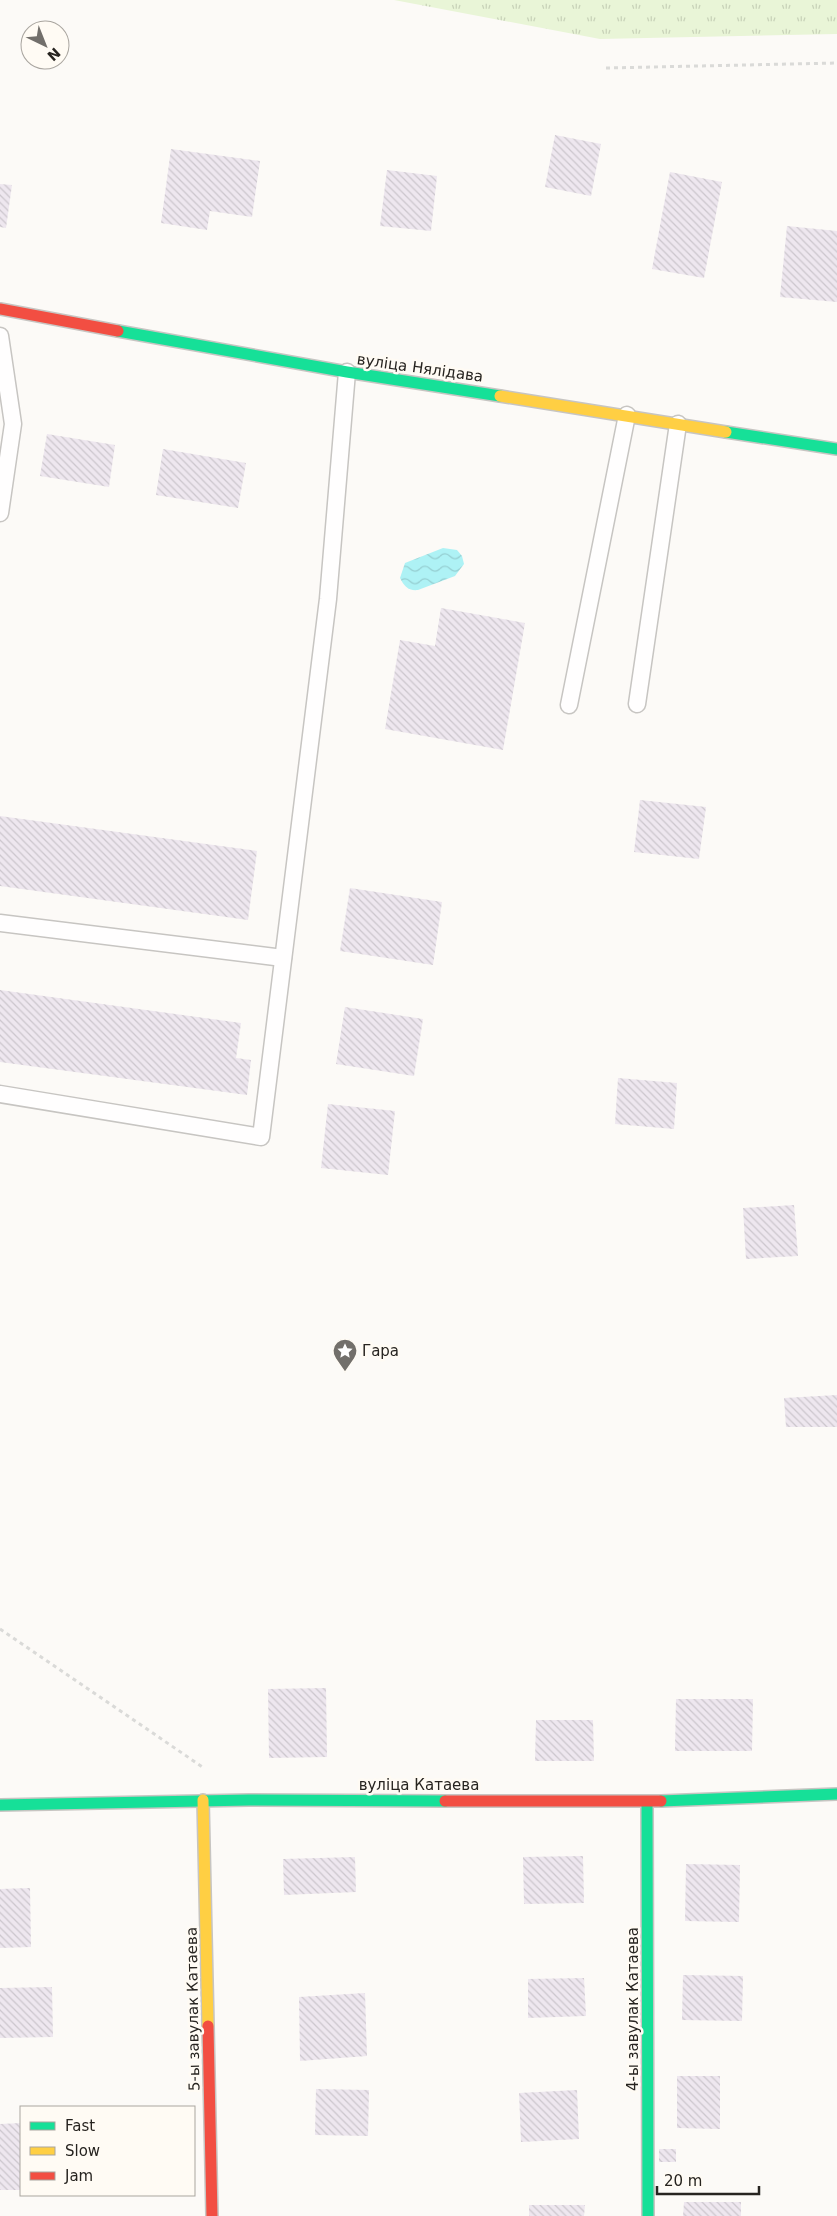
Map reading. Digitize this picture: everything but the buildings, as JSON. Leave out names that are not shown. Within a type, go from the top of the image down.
[{"type":"street","name":"вуліца Нялідава","points":[[0,309],[347,372],[837,449]]},
{"type":"street","name":"вуліца Катаева","points":[[0,1805],[204,1800],[648,1802],[837,1794]]},
{"type":"street","name":"5-ы завулак Катаева","points":[[204,1800],[212,2216]]},
{"type":"street","name":"4-ы завулак Катаева","points":[[648,1802],[648,2216]]},
{"type":"lane","points":[[0,336],[13,424],[0,513]]},
{"type":"lane","points":[[0,1094],[261,1137],[328,599],[347,372]]},
{"type":"lane","points":[[569,705],[627,415]]},
{"type":"lane","points":[[637,704],[678,424]]},
{"type":"lane","points":[[0,923],[284,958]]},
{"type":"path","points":[[606,68],[837,63]]},
{"type":"path","points":[[0,1629],[209,1772]]},
{"type":"green space","points":[[394,0],[837,0],[837,34],[600,39]]},
{"type":"water","points":[[443,548],[457,550],[462,556],[464,564],[455,576],[418,590],[412,590],[405,586],[400,578],[405,563]]},
{"type":"traffic: fast","points":[[118,331],[347,372],[500,396]]},
{"type":"traffic: fast","points":[[726,432],[837,449]]},
{"type":"traffic: fast","points":[[661,1801],[837,1794]]},
{"type":"traffic: fast","points":[[0,1805],[249,1800],[445,1801]]},
{"type":"traffic: fast","points":[[647,1802],[648,2216]]},
{"type":"traffic: slow","points":[[500,396],[726,432]]},
{"type":"traffic: slow","points":[[203,1800],[208,2026]]},
{"type":"traffic: jam","points":[[0,309],[118,331]]},
{"type":"traffic: jam","points":[[445,1801],[661,1801]]},
{"type":"traffic: jam","points":[[208,2026],[212,2216]]},
{"type":"place","name":"Гара","points":[[345,1372]]}]
